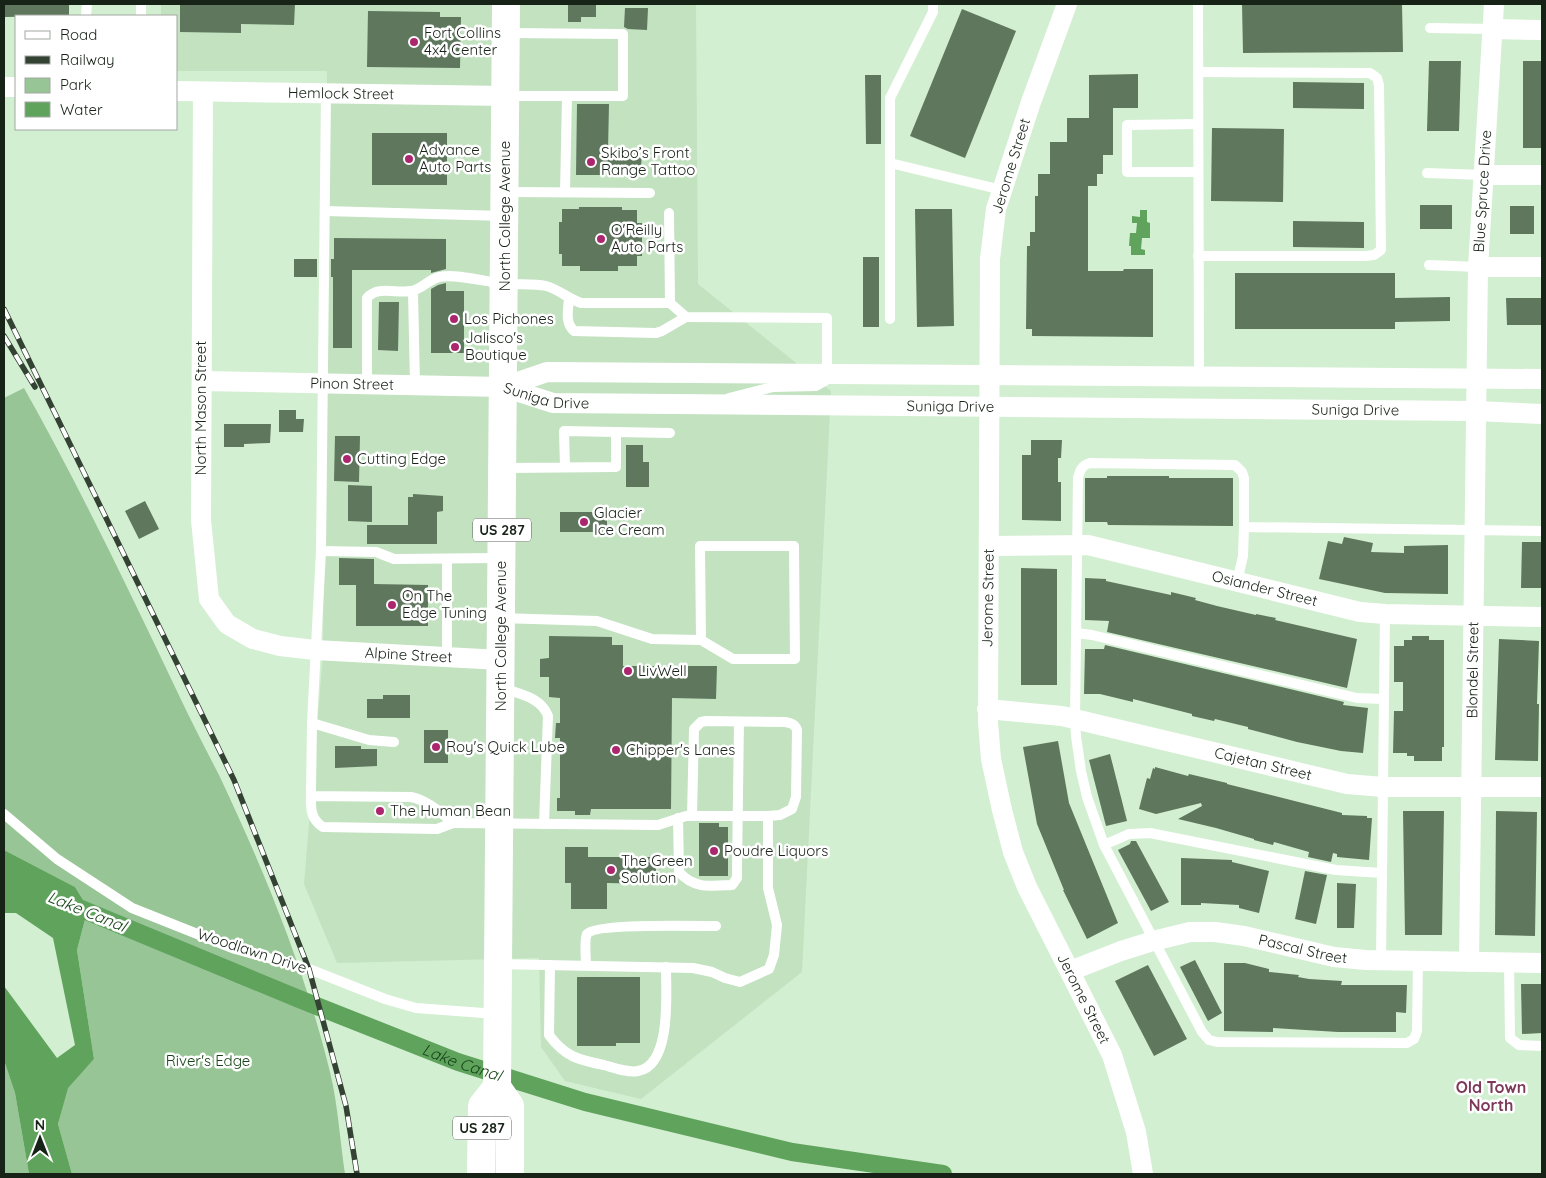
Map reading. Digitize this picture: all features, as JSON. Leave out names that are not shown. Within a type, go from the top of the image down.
[{"type":"highway","name":"North College Avenue","points":[[497,1087],[506,4]]},
{"type":"highway","name":"US 287","points":[[481,1174],[482,1106],[497,1087],[510,1106],[510,1174]]},
{"type":"street","name":"Jerome Street","points":[[1067,4],[1031,102],[996,209],[990,258],[988,708],[991,759],[1013,852],[1027,887],[1112,1055],[1136,1132],[1143,1174]]},
{"type":"street","name":"Blue Spruce Drive","points":[[1476,378],[1478,267],[1494,4]]},
{"type":"street","points":[[1493,30],[1542,30]]},
{"type":"street","name":"Hemlock Street","points":[[178,91],[506,96]]},
{"type":"street","name":"North Mason Street","points":[[203,92],[201,520],[208,599],[227,624],[253,639],[280,646],[315,650]]},
{"type":"street","points":[[1484,175],[1542,175]]},
{"type":"street","points":[[1478,267],[1542,267]]},
{"type":"street","name":"Suniga Drive","points":[[503,387],[547,372],[1542,380]]},
{"type":"street","name":"Blondel Street","points":[[1469,962],[1476,378]]},
{"type":"street","name":"Pinon Street","points":[[202,381],[503,387]]},
{"type":"street","name":"Suniga Drive","points":[[503,387],[553,403],[1476,411],[1542,414]]},
{"type":"street","name":"Osiander Street","points":[[989,546],[1088,545],[1360,612],[1542,617]]},
{"type":"street","name":"Alpine Street","points":[[315,650],[501,660]]},
{"type":"street","name":"Cajetan Street","points":[[988,708],[1062,716],[1347,784],[1383,787],[1542,787]]},
{"type":"street","name":"Pascal Street","points":[[1070,971],[1121,951],[1190,932],[1215,932],[1244,936],[1334,957],[1381,960],[1542,963]]},
{"type":"lane","points":[[890,319],[890,98],[933,12],[933,4]]},
{"type":"lane","points":[[1198,4],[1198,376]]},
{"type":"lane","points":[[1430,28],[1493,30]]},
{"type":"lane","points":[[506,33],[623,34],[623,96],[506,96]]},
{"type":"lane","points":[[1198,72],[1370,73],[1377,78],[1379,85],[1380,240],[1380,250],[1374,255],[1365,256],[1198,256]]},
{"type":"lane","points":[[326,93],[320,551],[312,723],[311,796],[316,823],[323,827],[437,829],[453,822],[658,825],[678,818],[692,816],[768,816],[785,813],[792,809],[796,797],[796,726],[785,722],[706,721],[701,722],[694,728],[692,816]]},
{"type":"lane","points":[[565,192],[567,96]]},
{"type":"lane","points":[[1198,124],[1127,125],[1127,172],[1198,172]]},
{"type":"lane","points":[[890,163],[1002,190]]},
{"type":"lane","points":[[1427,174],[1484,175]]},
{"type":"lane","points":[[325,211],[505,204],[565,192],[650,193]]},
{"type":"lane","points":[[669,213],[670,302]]},
{"type":"lane","points":[[1429,265],[1478,267]]},
{"type":"lane","points":[[368,384],[368,298],[372,293],[378,291],[413,292],[438,277],[462,277],[504,284],[546,286],[569,299],[581,303],[670,302],[686,317]]},
{"type":"lane","points":[[413,292],[415,385]]},
{"type":"lane","points":[[569,299],[568,321],[569,327],[574,332],[656,333],[686,317],[827,318],[827,374],[825,381],[816,386],[772,387],[701,404]]},
{"type":"lane","points":[[565,467],[564,431],[670,433]]},
{"type":"lane","points":[[502,468],[616,467],[616,432]]},
{"type":"lane","points":[[1237,582],[1243,556],[1244,478],[1242,472],[1235,465],[1090,463],[1080,470],[1078,478],[1075,719],[1077,745],[1087,797],[1104,845],[1153,941],[1202,1032],[1209,1040],[1217,1042],[1407,1043],[1414,1039],[1417,1031],[1418,961]]},
{"type":"lane","points":[[1244,527],[1542,530]]},
{"type":"lane","points":[[501,618],[597,621],[652,639],[701,640],[733,659],[795,659],[794,546],[700,546],[701,640]]},
{"type":"lane","points":[[320,551],[376,552],[394,559],[502,558]]},
{"type":"lane","points":[[446,559],[447,658]]},
{"type":"lane","points":[[1381,960],[1385,614]]},
{"type":"lane","points":[[1076,634],[1092,635],[1357,698],[1384,699]]},
{"type":"lane","points":[[501,688],[529,697],[545,708],[548,716],[544,824]]},
{"type":"lane","points":[[678,818],[679,872],[687,881],[704,886],[732,885],[737,878],[739,722]]},
{"type":"lane","points":[[312,723],[368,740],[394,742]]},
{"type":"lane","points":[[311,796],[417,798],[441,812],[453,822]]},
{"type":"lane","name":"Woodlawn Drive","points":[[4,814],[57,859],[132,908],[235,949],[309,969],[385,1000],[416,1008],[498,1014]]},
{"type":"lane","points":[[498,964],[693,968],[712,972],[724,978],[740,982],[769,969],[774,955],[777,925],[768,888],[768,816]]},
{"type":"lane","points":[[1104,845],[1129,834],[1150,833],[1336,870],[1382,873]]},
{"type":"lane","points":[[586,965],[587,937],[590,932],[605,928],[631,926],[716,926]]},
{"type":"lane","points":[[1509,962],[1510,1038],[1519,1045],[1542,1046]]},
{"type":"lane","points":[[550,965],[549,1035],[555,1044],[561,1050],[580,1060],[634,1072],[648,1068],[657,1056],[666,1030],[666,966]]},
{"type":"shaded area","points":[[161,4],[696,4],[698,284],[831,391],[802,972],[641,1099],[565,1081],[541,1047],[539,958],[337,963],[304,884],[323,654],[327,71],[178,71],[178,15],[161,15]]},
{"type":"green space","name":"River's Edge","points":[[24,388],[121,574],[252,847],[296,958],[320,1034],[335,1097],[345,1174],[72,1174],[58,1124],[67,1088],[94,1059],[77,950],[88,908],[75,887],[4,850],[4,398]]},
{"type":"green space","points":[[4,1060],[15,1093],[29,1174],[4,1174]]},
{"type":"water","points":[[1140,210],[1147,210],[1147,222],[1150,223],[1150,238],[1142,238],[1141,249],[1145,250],[1145,255],[1131,255],[1131,246],[1129,246],[1130,233],[1136,233],[1137,223],[1132,223],[1132,216],[1140,217]]},
{"type":"water","points":[[4,850],[75,887],[88,908],[77,950],[94,1059],[68,1088],[58,1124],[72,1174],[29,1174],[15,1093],[4,1060],[4,986],[57,1058],[75,1045],[53,938],[16,913],[4,913]]},
{"type":"building","points":[[4,4],[69,4],[69,15],[15,15],[15,17],[4,17]]},
{"type":"building","points":[[180,4],[295,4],[294,25],[241,24],[241,33],[180,32]]},
{"type":"building","points":[[568,4],[596,4],[596,17],[581,17],[581,22],[568,22]]},
{"type":"building","points":[[1242,4],[1402,4],[1403,52],[1243,53]]},
{"type":"building","points":[[625,8],[648,8],[647,30],[624,27]]},
{"type":"building","points":[[962,9],[1016,31],[965,158],[910,136]]},
{"type":"building","name":"Fort Collins 4x4 Center","points":[[368,11],[440,12],[440,17],[461,17],[460,68],[367,67]]},
{"type":"building","points":[[1429,61],[1461,61],[1459,131],[1427,131]]},
{"type":"building","points":[[1523,61],[1542,61],[1542,148],[1523,148]]},
{"type":"building","points":[[1138,74],[1138,108],[1113,108],[1113,155],[1103,155],[1103,174],[1097,174],[1097,186],[1088,186],[1088,271],[1153,269],[1153,337],[1032,336],[1032,329],[1026,329],[1027,246],[1030,246],[1030,232],[1035,232],[1035,196],[1038,196],[1038,174],[1050,174],[1050,142],[1067,142],[1067,118],[1089,118],[1089,75]]},
{"type":"building","points":[[865,75],[881,75],[881,144],[866,144]]},
{"type":"building","points":[[1293,82],[1364,83],[1364,109],[1293,108]]},
{"type":"building","points":[[577,104],[609,104],[608,150],[642,151],[641,168],[606,167],[606,175],[576,175]]},
{"type":"building","points":[[1212,128],[1284,129],[1283,202],[1211,201]]},
{"type":"building","name":"Advance Auto Parts","points":[[372,133],[447,133],[447,185],[372,185]]},
{"type":"building","points":[[1420,205],[1452,205],[1452,229],[1420,229]]},
{"type":"building","points":[[1510,206],[1534,206],[1534,234],[1510,234]]},
{"type":"building","name":"O'Reilly Auto Parts","points":[[579,207],[622,207],[622,210],[637,210],[637,223],[642,223],[642,256],[637,256],[637,266],[618,266],[618,271],[580,271],[580,266],[562,266],[562,254],[559,254],[559,222],[562,222],[562,209],[579,209]]},
{"type":"building","points":[[915,209],[952,209],[954,326],[917,327]]},
{"type":"building","points":[[1293,221],[1364,222],[1364,248],[1293,247]]},
{"type":"building","points":[[334,238],[446,239],[446,269],[431,273],[431,270],[352,270],[352,348],[333,348],[333,277],[331,277],[331,259],[334,259]]},
{"type":"building","points":[[863,257],[879,257],[879,327],[863,327]]},
{"type":"building","points":[[294,259],[317,259],[317,277],[294,277]]},
{"type":"building","points":[[1235,273],[1395,273],[1395,298],[1450,297],[1450,321],[1395,322],[1395,329],[1235,329]]},
{"type":"building","points":[[446,283],[446,291],[464,291],[464,353],[431,353],[431,289]]},
{"type":"building","points":[[1506,298],[1542,298],[1542,325],[1507,325]]},
{"type":"building","points":[[379,302],[399,302],[398,351],[378,350]]},
{"type":"building","points":[[279,410],[296,410],[296,419],[304,419],[303,432],[279,432]]},
{"type":"building","points":[[224,424],[271,424],[270,443],[244,444],[244,447],[224,447]]},
{"type":"building","name":"Cutting Edge","points":[[335,436],[360,436],[359,482],[334,481]]},
{"type":"building","points":[[1031,440],[1062,440],[1061,458],[1058,458],[1058,482],[1061,482],[1061,521],[1022,520],[1022,455],[1031,455]]},
{"type":"building","points":[[626,445],[643,445],[643,462],[649,462],[649,487],[626,487]]},
{"type":"building","points":[[1107,476],[1233,478],[1233,526],[1108,525],[1107,522],[1085,522],[1085,478],[1107,478]]},
{"type":"building","points":[[348,485],[372,486],[372,522],[348,521]]},
{"type":"building","points":[[413,494],[443,496],[443,511],[437,512],[437,544],[367,544],[367,525],[408,525],[408,497],[413,497]]},
{"type":"building","points":[[145,501],[159,529],[139,539],[125,511]]},
{"type":"building","name":"Glacier Ice Cream","points":[[560,512],[607,512],[607,532],[560,532]]},
{"type":"building","points":[[1344,537],[1373,543],[1371,552],[1404,553],[1404,546],[1448,545],[1448,594],[1385,593],[1319,579],[1328,541],[1342,544]]},
{"type":"building","points":[[1522,542],[1542,542],[1542,588],[1521,588]]},
{"type":"building","name":"On The Edge Tuning","points":[[339,558],[374,559],[374,584],[428,585],[428,626],[356,626],[356,585],[339,585]]},
{"type":"building","points":[[1021,568],[1057,569],[1057,685],[1021,685]]},
{"type":"building","points":[[1085,578],[1106,579],[1106,581],[1171,595],[1171,592],[1196,598],[1195,600],[1217,606],[1276,618],[1275,620],[1357,639],[1347,688],[1107,632],[1109,621],[1085,620]]},
{"type":"building","name":"Chipper's Lanes","points":[[549,636],[612,637],[612,645],[623,645],[623,666],[717,666],[716,699],[672,698],[671,809],[591,809],[590,815],[575,815],[575,811],[557,811],[557,798],[560,798],[560,738],[555,738],[556,723],[560,723],[560,698],[549,697],[549,677],[540,677],[540,659],[549,658]]},
{"type":"building","points":[[1412,636],[1429,636],[1429,640],[1444,640],[1444,747],[1442,747],[1442,761],[1414,761],[1414,756],[1407,756],[1407,753],[1393,753],[1394,711],[1403,711],[1403,682],[1394,682],[1394,646],[1404,646],[1404,640],[1412,640]]},
{"type":"building","points":[[1499,639],[1539,641],[1538,761],[1495,760]]},
{"type":"building","points":[[1105,645],[1344,702],[1343,705],[1368,708],[1363,753],[1341,751],[1297,742],[1248,729],[1248,727],[1192,716],[1192,714],[1133,699],[1133,702],[1100,694],[1084,694],[1085,649],[1104,649]]},
{"type":"building","points":[[383,695],[410,695],[410,718],[367,718],[367,699],[383,699]]},
{"type":"building","name":"Roy's Quick Lube","points":[[424,730],[448,730],[448,763],[424,763]]},
{"type":"building","points":[[1058,741],[1069,803],[1118,923],[1087,939],[1063,890],[1037,824],[1023,747]]},
{"type":"building","points":[[335,746],[361,746],[361,749],[377,749],[377,766],[335,768]]},
{"type":"building","points":[[1110,754],[1127,821],[1106,826],[1089,760]]},
{"type":"building","points":[[1155,767],[1188,776],[1189,774],[1227,783],[1342,813],[1342,815],[1372,818],[1369,860],[1337,857],[1337,854],[1333,853],[1331,862],[1308,857],[1309,852],[1274,842],[1273,845],[1178,819],[1202,806],[1201,803],[1156,814],[1139,809],[1147,778],[1150,779]]},
{"type":"building","points":[[1403,811],[1444,811],[1442,935],[1405,935]]},
{"type":"building","points":[[1496,811],[1537,812],[1535,936],[1495,935]]},
{"type":"building","name":"Poudre Liquors","points":[[699,823],[719,823],[719,827],[728,827],[728,876],[699,876]]},
{"type":"building","points":[[1131,841],[1136,841],[1169,902],[1151,911],[1118,850],[1130,844]]},
{"type":"building","name":"The Green Solution","points":[[565,847],[588,847],[588,857],[656,857],[656,884],[607,883],[607,909],[571,909],[571,883],[565,883]]},
{"type":"building","points":[[1181,858],[1232,860],[1232,862],[1269,871],[1259,913],[1239,908],[1239,905],[1201,903],[1201,905],[1181,905]]},
{"type":"building","points":[[1305,871],[1327,875],[1316,924],[1295,919]]},
{"type":"building","points":[[1337,883],[1356,884],[1354,928],[1337,928]]},
{"type":"building","points":[[1195,960],[1222,1013],[1208,1021],[1180,967]]},
{"type":"building","points":[[1224,963],[1245,963],[1269,969],[1269,972],[1299,975],[1298,977],[1309,979],[1342,981],[1341,985],[1407,985],[1406,1013],[1396,1012],[1396,1032],[1338,1032],[1273,1028],[1273,1032],[1224,1031]]},
{"type":"building","points":[[1148,965],[1187,1039],[1154,1056],[1115,981]]},
{"type":"building","points":[[577,977],[640,977],[640,1043],[616,1043],[616,1046],[577,1046]]},
{"type":"building","points":[[1521,984],[1542,984],[1542,1033],[1522,1034]]},
{"type":"waterway","name":"Lake Canal","points":[[67,903],[299,999],[458,1062],[585,1102],[792,1152],[943,1174]]},
{"type":"railway","points":[[4,309],[234,780],[309,969],[346,1106],[357,1174]]},
{"type":"railway","points":[[4,336],[35,387]]},
{"type":"place","name":"Fort Collins 4x4 Center","points":[[414,42]]},
{"type":"place","name":"Advance Auto Parts","points":[[409,159]]},
{"type":"place","name":"Skibo’s Front Range Tattoo","points":[[591,162]]},
{"type":"place","name":"O'Reilly Auto Parts","points":[[601,239]]},
{"type":"place","name":"Los Pichones","points":[[454,319]]},
{"type":"place","name":"Jalisco's Boutique","points":[[455,347]]},
{"type":"place","name":"Cutting Edge","points":[[347,459]]},
{"type":"place","name":"Glacier Ice Cream","points":[[584,522]]},
{"type":"place","name":"On The Edge Tuning","points":[[392,605]]},
{"type":"place","name":"LivWell","points":[[628,671]]},
{"type":"place","name":"Roy's Quick Lube","points":[[436,747]]},
{"type":"place","name":"Chipper's Lanes","points":[[616,750]]},
{"type":"place","name":"The Human Bean","points":[[380,811]]},
{"type":"place","name":"Poudre Liquors","points":[[714,851]]},
{"type":"place","name":"The Green Solution","points":[[611,870]]},
{"type":"district","name":"Old Town North","points":[[1491,1096]]}]
